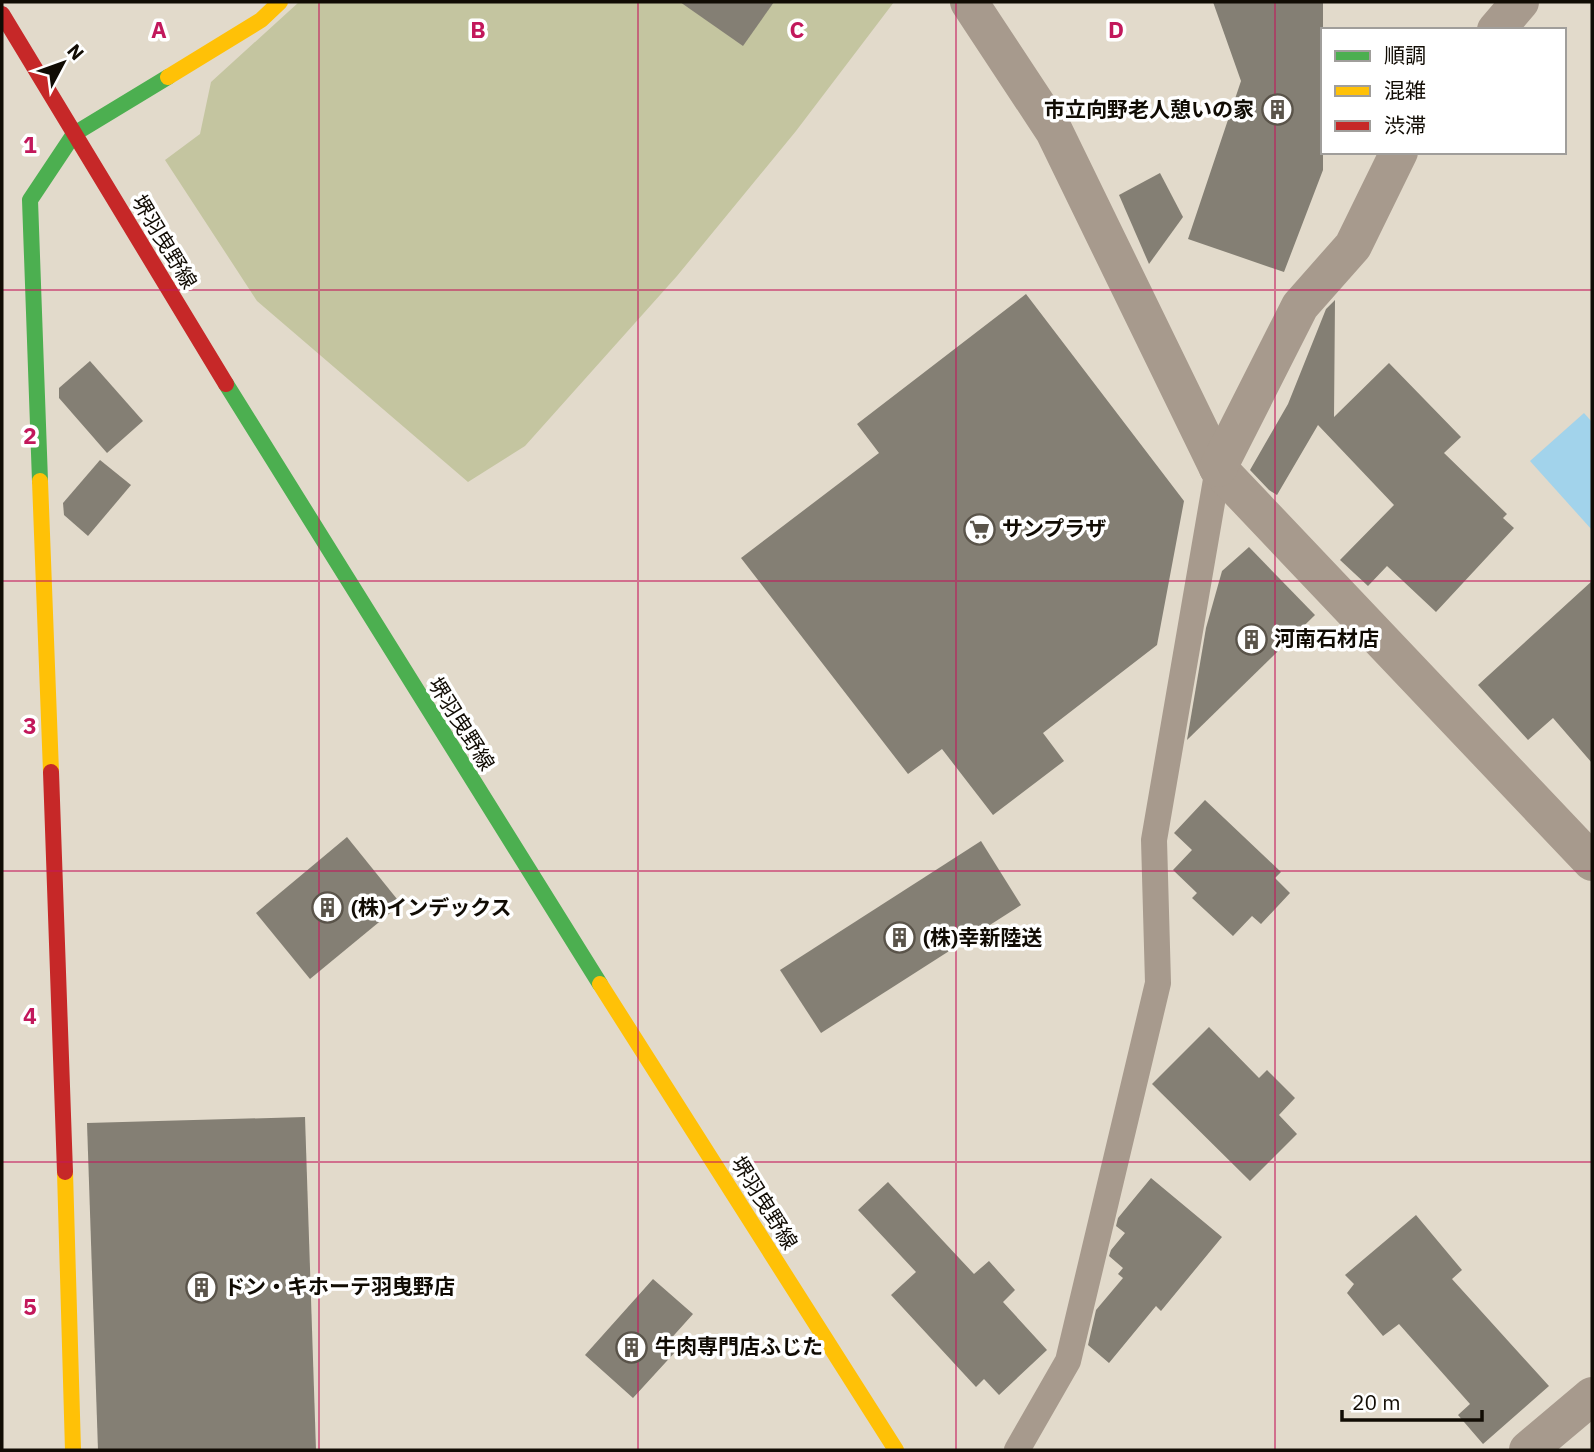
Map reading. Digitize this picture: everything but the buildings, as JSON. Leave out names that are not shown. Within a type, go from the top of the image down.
[{"type":"main road","points":[[73,1450],[59,978],[30,200],[74,134],[261,20],[280,2]]},
{"type":"main road","name":"堺羽曳野線","points":[[2,14],[387,646],[896,1450]]},
{"type":"street","points":[[970,2],[997,19],[1218,468],[1592,862]]},
{"type":"street","points":[[1498,28],[1520,2]]},
{"type":"street","points":[[1218,468],[1300,306],[1353,246],[1398,154]]},
{"type":"street","points":[[1528,1450],[1592,1396]]},
{"type":"lane","points":[[1017,1450],[1068,1361],[1158,983],[1154,839],[1218,468]]},
{"type":"green space","points":[[299,2],[894,2],[796,131],[677,276],[525,446],[468,482],[257,301],[165,160],[200,134],[211,82]]},
{"type":"water","points":[[1584,413],[1592,422],[1592,530],[1530,461]]},
{"type":"traffic: fast","points":[[40,481],[30,200],[74,134],[168,77]]},
{"type":"traffic: fast","points":[[226,384],[600,984]]},
{"type":"traffic: slow","points":[[168,77],[261,20],[280,2]]},
{"type":"traffic: slow","points":[[40,481],[51,772]]},
{"type":"traffic: slow","points":[[600,984],[896,1450]]},
{"type":"traffic: slow","points":[[65,1172],[73,1450]]},
{"type":"traffic: jam","points":[[2,14],[226,384]]},
{"type":"traffic: jam","points":[[51,772],[65,1172]]},
{"type":"place","name":"市立向野老人憩いの家","points":[[1277,110]]},
{"type":"place","name":"サンプラザ","points":[[979,529]]},
{"type":"place","name":"河南石材店","points":[[1251,639]]},
{"type":"place","name":"(株)インデックス","points":[[328,908]]},
{"type":"place","name":"(株)幸新陸送","points":[[900,938]]},
{"type":"place","name":"ドン・キホーテ羽曳野店","points":[[201,1287]]},
{"type":"place","name":"牛肉専門店ふじた","points":[[632,1347]]}]
